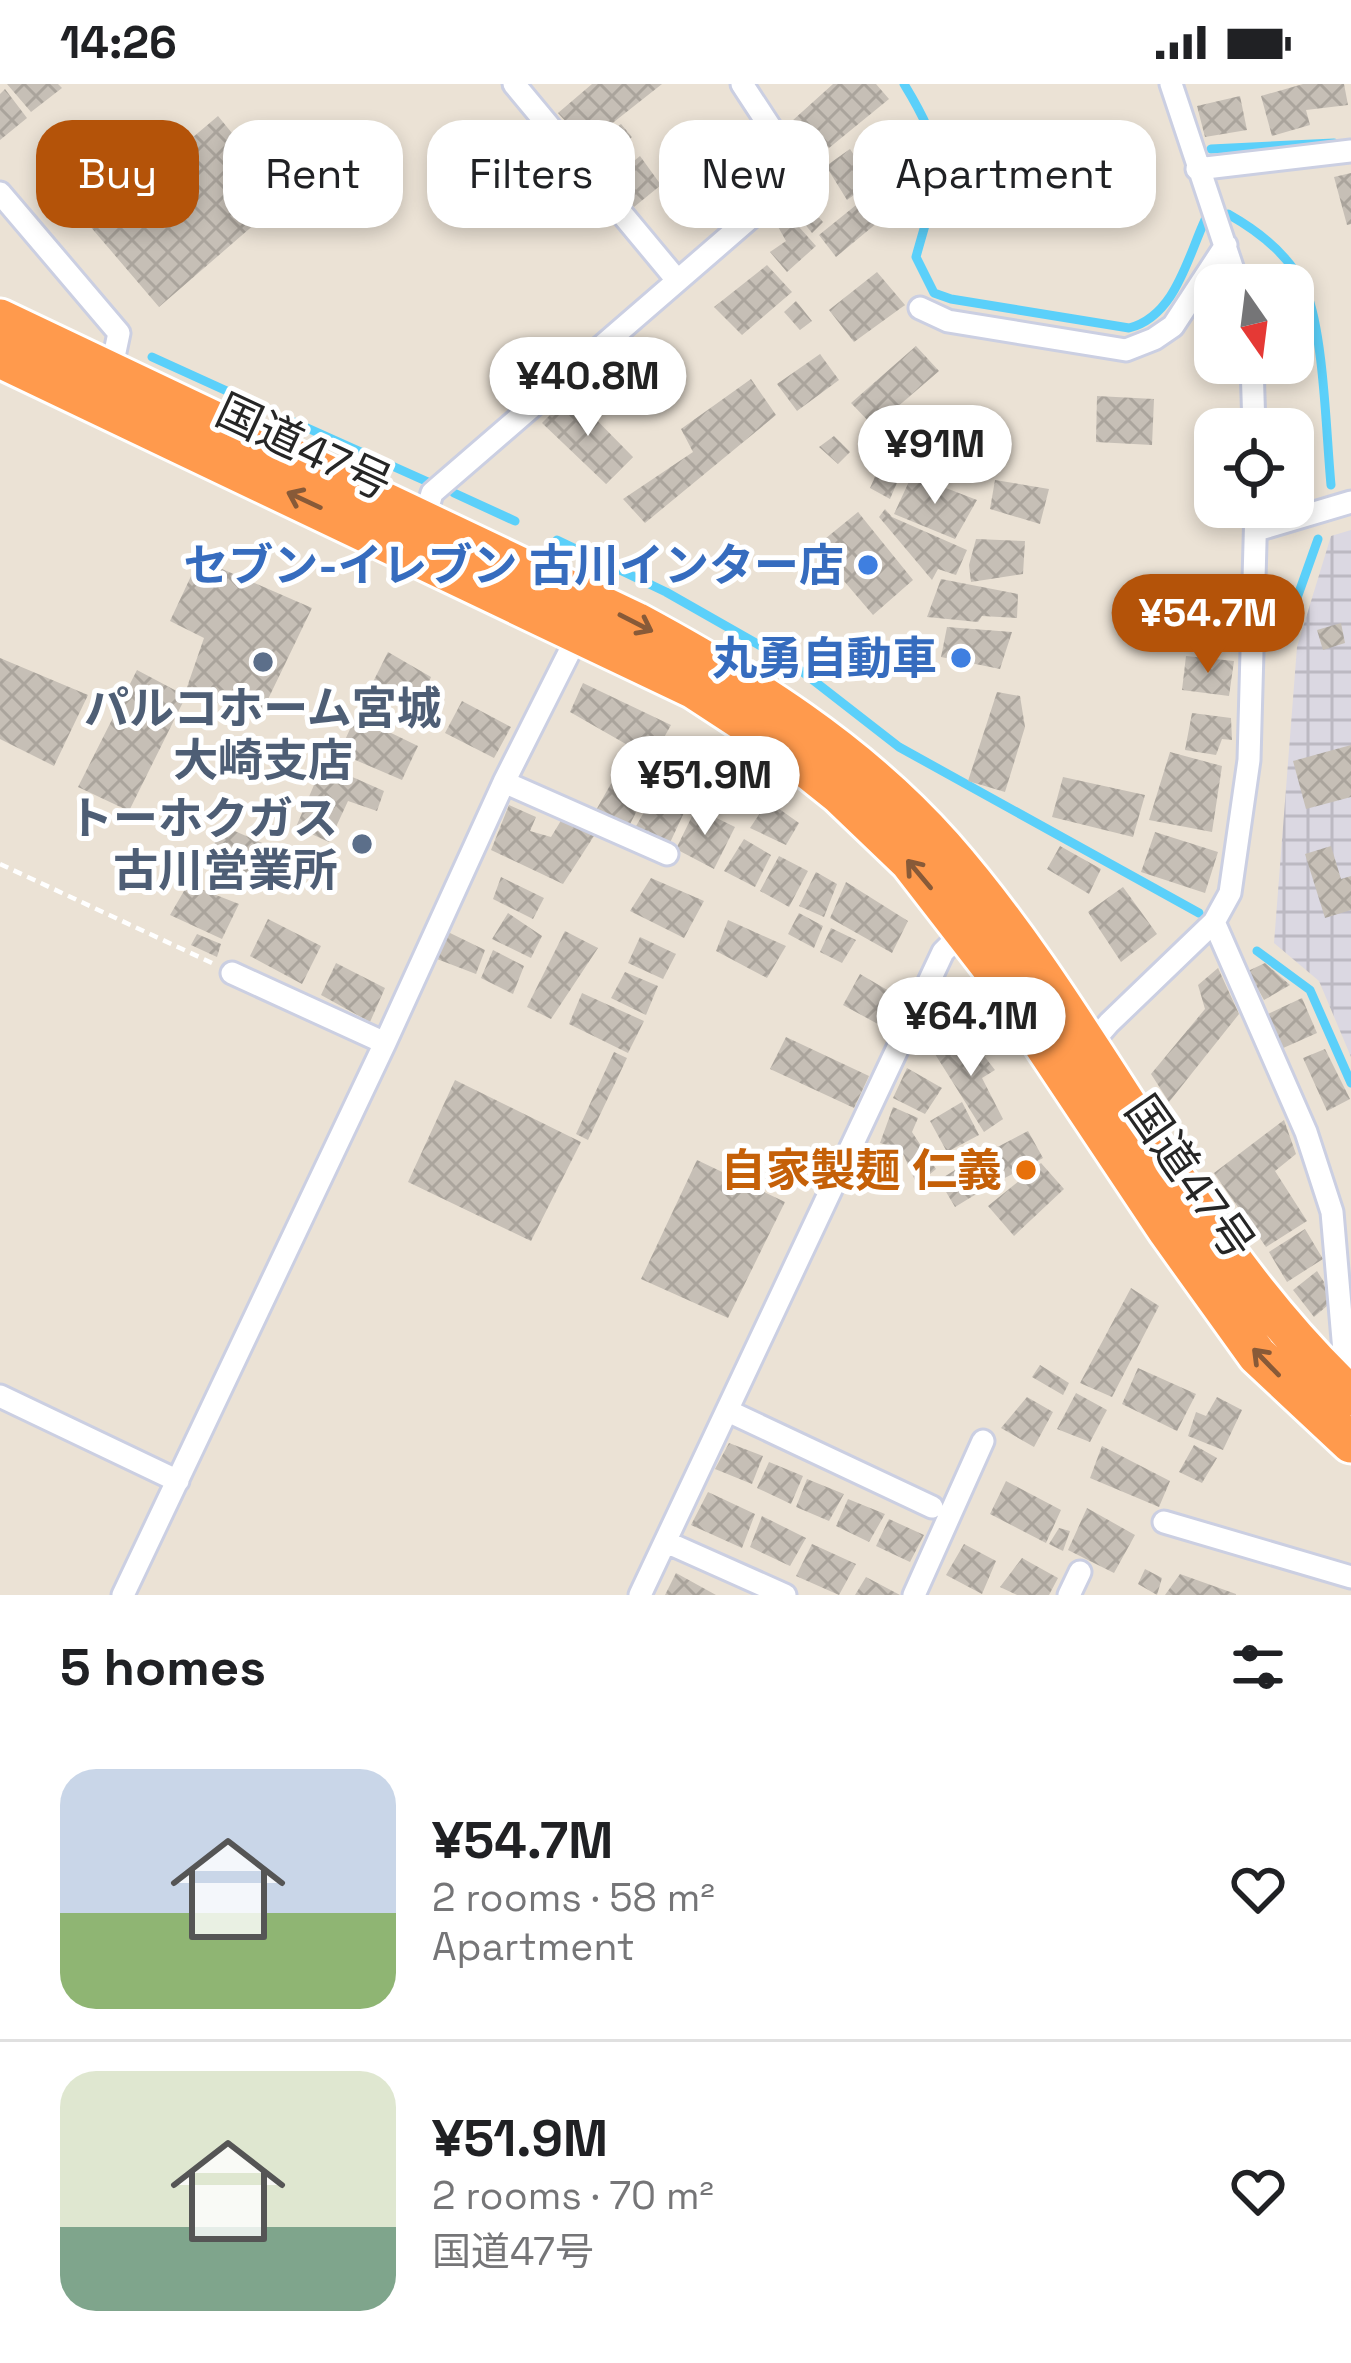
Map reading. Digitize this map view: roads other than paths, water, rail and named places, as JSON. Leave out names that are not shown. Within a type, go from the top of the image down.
[{"type":"highway","name":"国道47号","points":[[0,319],[425,518],[734,675],[848,755],[945,849],[1004,924],[1074,1058],[1257,1355],[1351,1443]]},
{"type":"highway","name":"国道47号","points":[[0,358],[580,631],[694,689],[769,738],[910,862],[1074,1058],[1291,1337],[1349,1394]]},
{"type":"street","points":[[514,84],[677,280]]},
{"type":"street","points":[[425,518],[432,494],[801,174],[742,84]]},
{"type":"street","points":[[1171,84],[1231,264]]},
{"type":"street","points":[[1198,169],[1351,151]]},
{"type":"street","points":[[0,193],[119,333],[111,371]]},
{"type":"street","points":[[920,308],[948,321],[1126,350],[1174,326],[1219,226]]},
{"type":"street","points":[[1314,508],[1351,502]]},
{"type":"street","points":[[1074,1058],[1214,922],[1230,893],[1250,760],[1257,528]]},
{"type":"street","points":[[123,1595],[504,782],[580,631]]},
{"type":"street","points":[[504,782],[667,854]]},
{"type":"street","points":[[1214,922],[1306,1132],[1331,1211],[1349,1394]]},
{"type":"street","points":[[640,1595],[943,952],[965,929]]},
{"type":"street","points":[[232,973],[385,1043]]},
{"type":"street","points":[[0,1396],[178,1480]]},
{"type":"street","points":[[728,1411],[932,1508]]},
{"type":"street","points":[[914,1595],[983,1441]]},
{"type":"street","points":[[1164,1522],[1351,1577]]},
{"type":"street","points":[[666,1542],[784,1595]]},
{"type":"street","points":[[1069,1595],[1080,1572]]},
{"type":"waterway","points":[[904,84],[935,151],[935,186],[916,257],[934,293],[1129,328],[1145,322],[1169,299],[1205,220],[1228,214],[1273,246],[1300,278],[1312,310],[1321,358],[1331,485]]},
{"type":"waterway","points":[[1211,149],[1334,143]]},
{"type":"waterway","points":[[152,357],[240,397]]},
{"type":"waterway","points":[[285,418],[428,482]]},
{"type":"waterway","points":[[454,493],[515,521]]},
{"type":"waterway","points":[[1287,626],[1318,539]]},
{"type":"waterway","points":[[557,540],[666,592],[768,650]]},
{"type":"waterway","points":[[800,670],[899,747],[1199,913]]},
{"type":"waterway","points":[[1257,951],[1310,990],[1351,1083]]},
{"type":"place","name":"セブン-イレブン 古川インター店","points":[[868,565]]},
{"type":"place","name":"丸勇自動車","points":[[961,658]]},
{"type":"place","name":"パルコホーム宮城 大崎支店","points":[[263,662]]},
{"type":"place","name":"トーホクガス 古川営業所","points":[[362,844]]},
{"type":"place","name":"自家製麺 仁義","points":[[1026,1170]]}]
